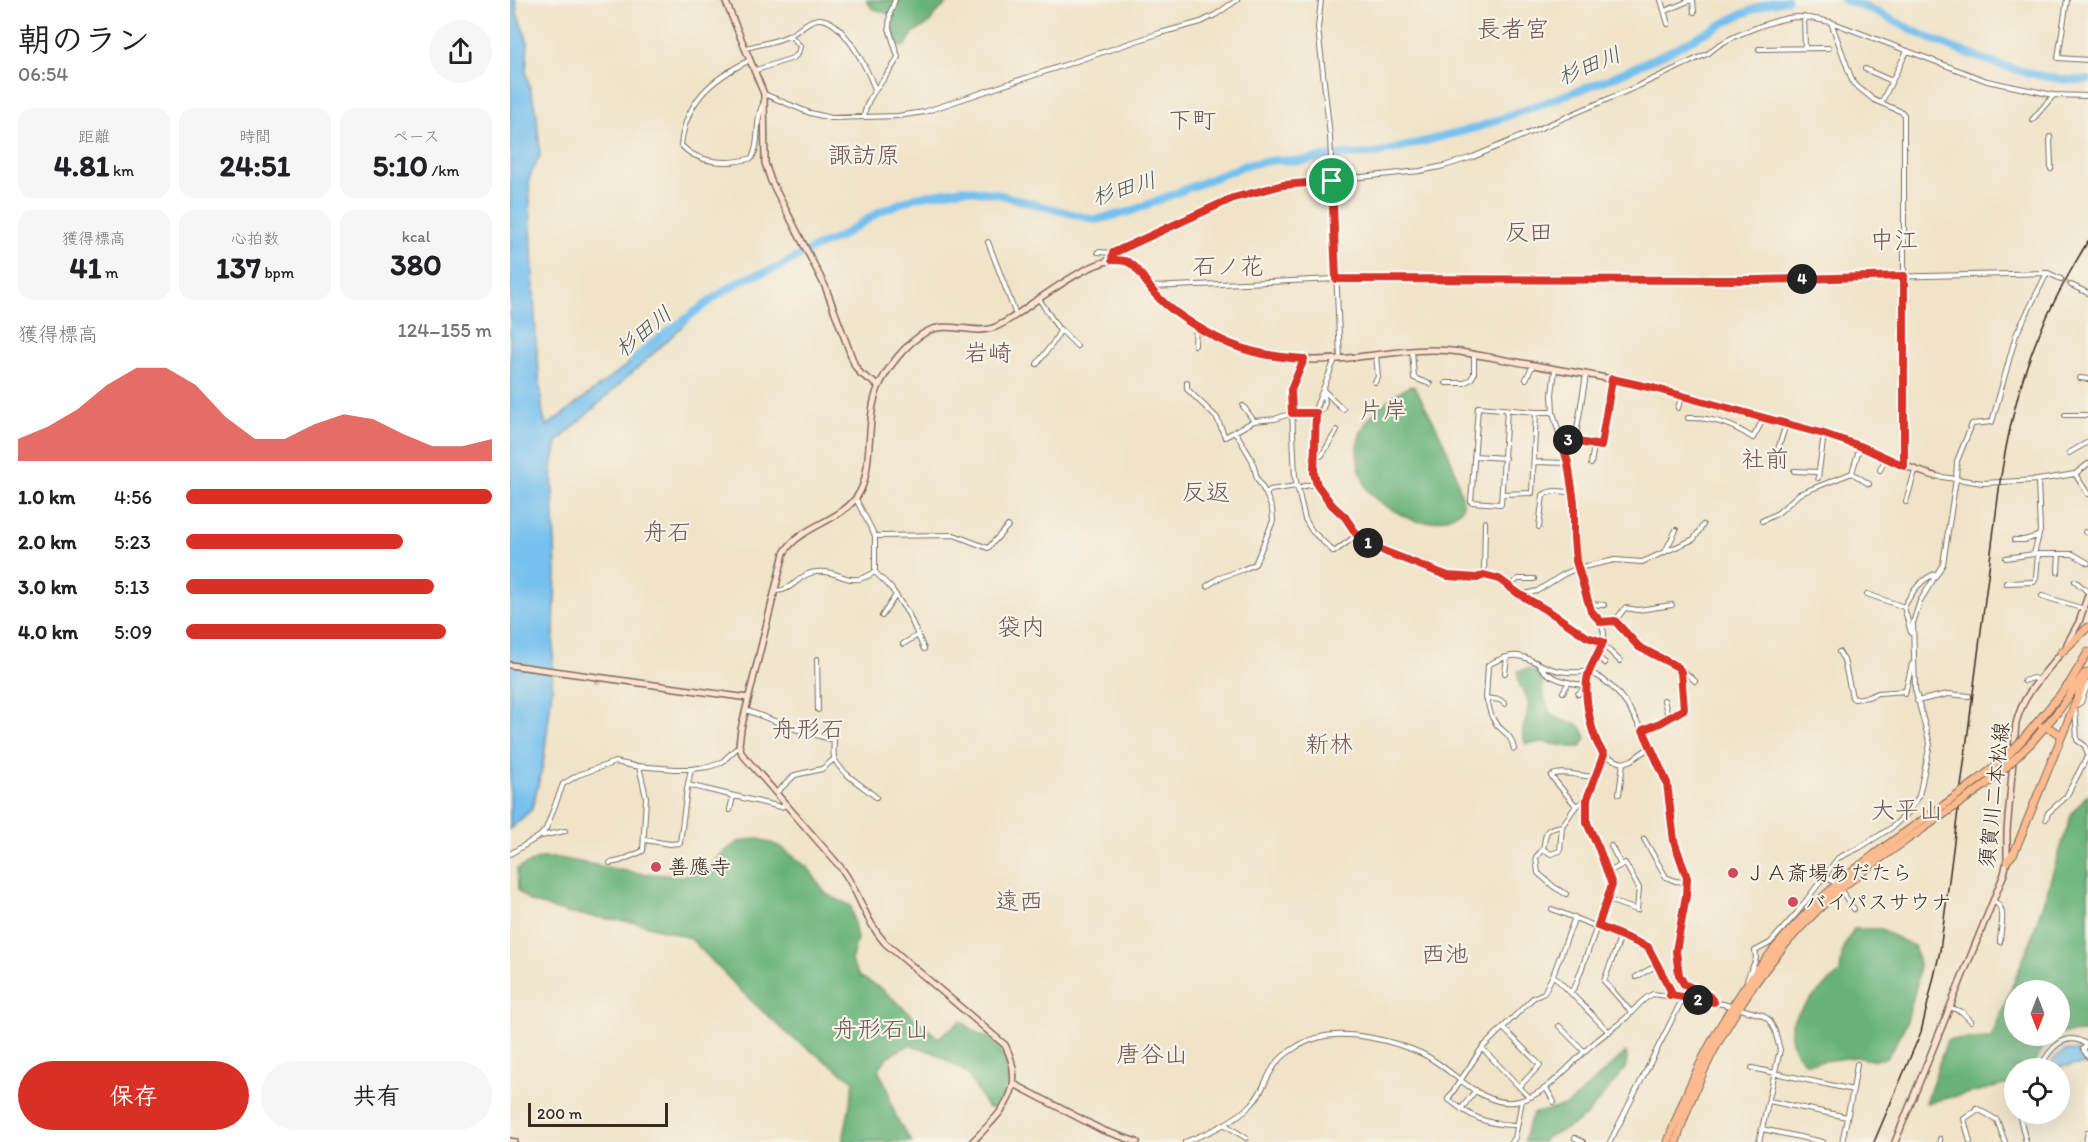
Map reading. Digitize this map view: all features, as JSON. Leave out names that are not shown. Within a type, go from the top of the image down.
[{"type":"highway","points":[[2061,653],[2088,627]]},
{"type":"highway","points":[[1981,783],[2036,725],[2069,684],[2088,652]]},
{"type":"highway","points":[[2007,861],[2013,853],[2088,670]]},
{"type":"highway","points":[[1676,1142],[1702,1076],[1735,1007],[1747,985],[1785,936],[1839,887],[1946,808],[2004,769],[2044,728],[2088,670]]},
{"type":"highway","points":[[2036,725],[2051,729],[2061,735]]},
{"type":"highway","points":[[1668,1142],[1689,1086],[1719,1026],[1793,937],[1839,887]]},
{"type":"street","points":[[725,0],[756,70],[765,97],[765,164],[771,181],[819,276],[838,318],[855,366],[861,374],[879,386]]},
{"type":"street","points":[[864,117],[868,99],[898,57],[889,28],[890,12],[895,0]]},
{"type":"street","points":[[765,97],[831,118],[924,112],[1160,33],[1202,22],[1237,0]]},
{"type":"street","points":[[1321,0],[1318,28],[1330,136],[1337,359],[1316,407],[1314,459],[1317,483],[1357,535],[1386,552],[1448,576],[1477,578],[1484,575],[1499,579],[1521,596],[1587,637],[1603,643],[1620,661]]},
{"type":"street","points":[[1661,0],[1668,24]]},
{"type":"street","points":[[1665,11],[1692,0],[1695,12]]},
{"type":"street","points":[[2067,0],[2058,58],[2088,60]]},
{"type":"street","points":[[1804,17],[1804,48]]},
{"type":"street","points":[[1098,252],[1113,253],[1233,198],[1283,185],[1331,178],[1420,171],[1473,157],[1636,87],[1709,52],[1715,46],[1759,27],[1786,19],[1804,17],[1831,22],[1987,81],[2054,95],[2088,96]]},
{"type":"street","points":[[746,48],[790,35],[814,20],[827,21],[849,40],[859,53],[875,89]]},
{"type":"street","points":[[1831,22],[1853,83],[1865,94],[1904,115],[1904,466]]},
{"type":"street","points":[[756,70],[793,58],[798,54],[800,46],[790,35]]},
{"type":"street","points":[[1759,49],[1829,48]]},
{"type":"street","points":[[1881,103],[1907,51]]},
{"type":"street","points":[[751,60],[730,70],[709,86],[689,113],[681,145],[704,159],[723,162],[752,158],[760,110],[765,97]]},
{"type":"street","points":[[1865,69],[1892,81]]},
{"type":"street","points":[[2031,120],[2054,95]]},
{"type":"street","points":[[2050,138],[2050,169]]},
{"type":"street","points":[[988,242],[1016,315]]},
{"type":"street","points":[[1112,260],[1113,253]]},
{"type":"street","points":[[972,1142],[1007,1105],[1014,1084],[1011,1056],[1005,1045],[885,943],[867,919],[853,886],[842,869],[742,754],[739,745],[781,562],[791,542],[844,510],[856,499],[866,476],[871,414],[879,386],[903,351],[924,333],[943,327],[986,329],[995,327],[1073,277],[1112,260],[1130,263],[1163,302],[1196,326],[1223,342],[1243,350],[1277,357],[1304,359],[1337,359],[1441,349],[1474,354],[1612,379],[1682,396],[1824,434],[1860,446],[1874,456],[1886,458],[1915,471],[1983,483],[2038,480],[2076,474],[2088,464]]},
{"type":"street","points":[[1747,985],[1748,974],[1756,963],[1755,951],[1770,943],[1792,919],[1838,858],[1891,828],[1908,813],[1919,796],[1930,744],[1915,689],[1913,623],[1917,608],[1943,564],[1958,456],[1972,424],[1992,422],[2016,335],[2048,273]]},
{"type":"street","points":[[1150,287],[1336,279],[1758,280],[2048,273],[2061,279]]},
{"type":"street","points":[[2071,285],[2088,293]]},
{"type":"street","points":[[1039,299],[1060,329],[1077,346]]},
{"type":"street","points":[[1195,345],[1196,326]]},
{"type":"street","points":[[1037,364],[1059,336],[1060,329]]},
{"type":"street","points":[[1412,350],[1414,378],[1430,384]]},
{"type":"street","points":[[1446,383],[1464,383],[1472,379],[1474,354]]},
{"type":"street","points":[[1375,382],[1378,377],[1376,355]]},
{"type":"street","points":[[1304,359],[1291,390],[1297,487],[1305,519],[1312,531],[1334,552],[1357,535]]},
{"type":"street","points":[[1526,379],[1533,365]]},
{"type":"street","points":[[1556,369],[1552,394],[1553,412],[1568,463],[1573,493],[1574,548],[1588,604],[1601,622],[1604,633],[1603,643],[1589,672],[1587,686],[1593,734],[1604,754],[1623,763],[1632,760],[1650,747]]},
{"type":"street","points":[[1575,441],[1586,375]]},
{"type":"street","points":[[2080,378],[2088,379]]},
{"type":"street","points":[[1561,439],[1601,446],[1612,379]]},
{"type":"street","points":[[1187,382],[1187,388],[1217,418],[1225,437],[1254,421],[1275,419],[1292,413],[1316,413]]},
{"type":"street","points":[[1323,390],[1343,409]]},
{"type":"street","points":[[1322,410],[1325,403],[1323,390]]},
{"type":"street","points":[[1678,408],[1682,396]]},
{"type":"street","points":[[1243,406],[1254,421]]},
{"type":"street","points":[[1507,410],[1501,504],[1471,502],[1478,407],[1553,412]]},
{"type":"street","points":[[1502,494],[1530,495],[1532,493],[1536,412]]},
{"type":"street","points":[[2065,415],[2088,415]]},
{"type":"street","points":[[1688,418],[1725,423],[1753,438],[1764,418]]},
{"type":"street","points":[[1775,459],[1786,424]]},
{"type":"street","points":[[1314,459],[1322,455],[1337,430]]},
{"type":"street","points":[[1207,586],[1219,578],[1255,564],[1273,521],[1272,509],[1257,478],[1252,460],[1235,431]]},
{"type":"street","points":[[1818,478],[1824,434]]},
{"type":"street","points":[[2069,453],[2088,442]]},
{"type":"street","points":[[1592,464],[1594,445]]},
{"type":"street","points":[[1852,473],[1860,446]]},
{"type":"street","points":[[1474,456],[1505,458]]},
{"type":"street","points":[[1880,470],[1886,458]]},
{"type":"street","points":[[1534,462],[1568,463]]},
{"type":"street","points":[[1794,471],[1818,472]]},
{"type":"street","points":[[1906,502],[1915,471]]},
{"type":"street","points":[[1852,473],[1869,484]]},
{"type":"street","points":[[1762,521],[1778,513],[1799,494],[1852,473]]},
{"type":"street","points":[[2076,474],[2088,494]]},
{"type":"street","points":[[2006,583],[2034,582],[2036,578],[2039,536],[2038,480]]},
{"type":"street","points":[[1266,494],[1270,490],[1317,483]]},
{"type":"street","points":[[1539,527],[1543,495],[1554,491],[1573,493]]},
{"type":"street","points":[[856,499],[875,536],[875,572],[896,595],[909,615],[924,649]]},
{"type":"street","points":[[1484,575],[1485,522]]},
{"type":"street","points":[[875,536],[954,535],[988,548],[1008,525]]},
{"type":"street","points":[[1521,596],[1537,591],[1578,568],[1620,559],[1642,562],[1694,539],[1703,525]]},
{"type":"street","points":[[1665,552],[1676,530]]},
{"type":"street","points":[[2014,540],[2039,536]]},
{"type":"street","points":[[2006,558],[2036,554],[2073,554],[2088,563]]},
{"type":"street","points":[[2058,572],[2059,554]]},
{"type":"street","points":[[774,591],[787,590],[801,578],[813,572],[826,572],[857,580],[875,572]]},
{"type":"street","points":[[1912,637],[1904,607],[1923,581],[1939,573]]},
{"type":"street","points":[[1509,586],[1518,579],[1534,579]]},
{"type":"street","points":[[2075,581],[2088,594]]},
{"type":"street","points":[[1867,594],[1904,607]]},
{"type":"street","name":"須賀川二本松線","points":[[1895,1142],[1994,901],[2007,861],[2007,831],[2016,727],[2022,705],[2061,653],[2079,622],[2088,594]]},
{"type":"street","points":[[882,616],[896,595]]},
{"type":"street","points":[[2042,596],[2084,609]]},
{"type":"street","points":[[1588,604],[1604,605]]},
{"type":"street","points":[[1601,622],[1615,621],[1625,608],[1638,610],[1672,605]]},
{"type":"street","points":[[1615,621],[1639,647],[1680,669],[1695,681]]},
{"type":"street","points":[[903,644],[918,635]]},
{"type":"street","points":[[1839,652],[1844,660],[1854,699],[1878,693],[1906,692],[1913,661]]},
{"type":"street","points":[[1514,749],[1512,738],[1491,717],[1486,698],[1488,665],[1507,656],[1522,655],[1560,671],[1589,672],[1614,689],[1630,708],[1643,730],[1667,783],[1674,841],[1687,882],[1676,951],[1680,979],[1684,984],[1709,996],[1714,1002]]},
{"type":"street","points":[[1505,673],[1507,656]]},
{"type":"street","points":[[1597,656],[1605,663]]},
{"type":"street","points":[[817,659],[818,710]]},
{"type":"street","points":[[1538,663],[1553,677],[1587,686]]},
{"type":"street","points":[[510,665],[748,699]]},
{"type":"street","points":[[1643,730],[1684,709],[1680,669]]},
{"type":"street","points":[[2024,681],[2033,678],[2039,680]]},
{"type":"street","points":[[1563,692],[1569,682]]},
{"type":"street","points":[[2046,819],[2048,813],[2066,797],[2088,755],[2085,746],[2077,741],[2075,706],[2081,702],[2088,684]]},
{"type":"street","points":[[1578,694],[1587,686]]},
{"type":"street","points":[[1917,701],[1948,694],[1969,696]]},
{"type":"street","points":[[1486,698],[1500,700],[1505,704]]},
{"type":"street","points":[[1664,700],[1668,717]]},
{"type":"street","points":[[746,710],[804,733],[834,740],[834,759],[846,774],[876,797]]},
{"type":"street","points":[[510,854],[540,836],[546,829],[563,784],[566,782],[607,763],[615,762],[691,769],[721,763],[739,745]]},
{"type":"street","points":[[1571,991],[1575,987],[1612,885],[1587,823],[1587,799],[1604,754]]},
{"type":"street","points":[[776,792],[795,775],[822,769],[834,759]]},
{"type":"street","points":[[1619,794],[1623,763]]},
{"type":"street","points":[[610,863],[641,853],[645,840],[646,797],[639,766]]},
{"type":"street","points":[[645,840],[670,844],[680,843],[691,769]]},
{"type":"street","points":[[1576,806],[1551,776],[1555,772],[1563,772],[1570,776],[1595,777]]},
{"type":"street","points":[[680,792],[687,787],[781,807],[786,804]]},
{"type":"street","points":[[730,810],[733,796]]},
{"type":"street","points":[[1543,849],[1551,854],[1560,851],[1562,826],[1576,806],[1587,799]]},
{"type":"street","points":[[1562,826],[1549,828],[1543,849],[1536,857],[1538,873],[1566,894]]},
{"type":"street","points":[[540,836],[565,831]]},
{"type":"street","points":[[1644,839],[1666,877],[1675,881],[1687,882]]},
{"type":"street","points":[[1611,846],[1620,865]]},
{"type":"street","points":[[1607,873],[1625,863],[1639,888],[1636,910],[1608,900]]},
{"type":"street","points":[[1824,875],[1839,887],[1854,909]]},
{"type":"street","points":[[1994,901],[1999,904],[2002,912],[2000,942]]},
{"type":"street","points":[[1552,909],[1648,947],[1671,991],[1670,995]]},
{"type":"street","points":[[1517,1125],[1490,1123],[1477,1119],[1448,1099],[1482,1048],[1504,1029],[1533,998],[1544,993],[1575,917]]},
{"type":"street","points":[[1621,936],[1604,981],[1632,1013]]},
{"type":"street","points":[[1636,977],[1657,965]]},
{"type":"street","points":[[1553,975],[1609,1032]]},
{"type":"street","points":[[1185,1142],[1224,1124],[1246,1110],[1254,1102],[1275,1065],[1290,1051],[1308,1041],[1328,1035],[1350,1034],[1424,1055],[1476,1090],[1497,1100],[1513,1102],[1522,1100],[1546,1088],[1584,1051],[1632,1013],[1650,995],[1670,995],[1714,1002],[1762,1015],[1769,1020],[1775,1031],[1780,1050],[1759,1142]]},
{"type":"street","points":[[1611,1142],[1683,998]]},
{"type":"street","points":[[1949,1007],[1962,1012],[1971,1021]]},
{"type":"street","points":[[1559,1026],[1584,1051]]},
{"type":"street","points":[[1504,1029],[1540,1065],[1519,1087]]},
{"type":"street","points":[[2046,1058],[2053,1048],[2063,1040],[2077,1040],[2088,1045],[2083,1049],[2088,1057]]},
{"type":"street","points":[[1482,1048],[1529,1097]]},
{"type":"street","points":[[1842,1142],[1857,1064]]},
{"type":"street","points":[[1752,1068],[1853,1090]]},
{"type":"street","points":[[1014,1084],[1102,1130],[1137,1142]]},
{"type":"street","points":[[1546,1088],[1554,1101]]},
{"type":"street","points":[[1461,1109],[1476,1090]]},
{"type":"street","points":[[1512,1142],[1515,1138],[1522,1100]]},
{"type":"street","points":[[1769,1101],[1847,1117]]},
{"type":"street","points":[[1970,1142],[1964,1119],[1976,1109],[1997,1120],[2005,1142]]},
{"type":"street","points":[[1224,1124],[1246,1138]]},
{"type":"street","points":[[2022,1124],[2026,1142]]},
{"type":"street","points":[[1762,1128],[1823,1142]]},
{"type":"street","points":[[2086,1142],[2088,1132]]},
{"type":"street","points":[[1575,1138],[1583,1142]]},
{"type":"street","points":[[510,1141],[515,1142]]},
{"type":"green space","points":[[866,0],[951,0],[935,14],[930,23],[913,33],[905,46],[899,47],[895,39],[894,16],[872,8]]},
{"type":"green space","points":[[1411,386],[1415,387],[1446,447],[1463,500],[1462,507],[1457,513],[1431,522],[1419,522],[1408,518],[1378,501],[1366,489],[1357,453],[1361,433],[1371,416],[1388,400]]},
{"type":"green space","points":[[1527,669],[1537,672],[1542,677],[1545,699],[1553,715],[1581,727],[1586,738],[1581,747],[1543,742],[1526,744],[1523,728],[1528,713],[1528,702],[1520,686],[1518,671]]},
{"type":"green space","points":[[2088,794],[2088,1032],[2070,1033],[2070,980],[2015,980],[2031,940],[2072,813]]},
{"type":"green space","points":[[757,838],[781,847],[809,869],[826,894],[851,906],[857,939],[851,961],[859,976],[882,989],[938,1038],[961,1021],[979,1034],[993,1039],[1006,1060],[1011,1079],[1005,1088],[1001,1105],[995,1109],[987,1107],[967,1073],[935,1053],[910,1045],[888,1056],[878,1070],[889,1091],[890,1101],[898,1121],[912,1142],[843,1142],[854,1081],[790,1036],[745,995],[690,938],[638,923],[566,913],[529,901],[518,890],[517,869],[540,858],[559,858],[637,873],[681,876],[708,870],[722,853],[738,842]]},
{"type":"green space","points":[[1854,929],[1879,929],[1914,946],[1919,964],[1917,983],[1906,1024],[1887,1058],[1871,1060],[1855,1057],[1806,1063],[1798,1055],[1793,1044],[1791,1026],[1807,1003],[1840,973],[1843,948]]},
{"type":"green space","points":[[2004,1006],[2004,1046],[2044,1046],[2038,1058],[2004,1058],[2004,1085],[1926,1103],[1947,1040],[1991,1038]]},
{"type":"green space","points":[[1626,1052],[1625,1069],[1585,1117],[1566,1129],[1546,1137],[1544,1142],[1524,1142],[1533,1114],[1568,1105]]},
{"type":"water","points":[[510,0],[516,0],[517,13],[528,42],[526,73],[537,115],[540,156],[529,178],[536,342],[543,416],[547,426],[709,302],[557,442],[552,467],[556,572],[552,690],[543,765],[532,809],[510,829]]},
{"type":"water","points":[[2067,1050],[2077,1051],[2087,1064],[2070,1066],[2070,1058],[2055,1058]]},
{"type":"waterway","name":"杉田川","points":[[634,360],[650,345],[744,279],[777,268],[838,238],[881,211],[916,197],[964,189],[997,194],[1095,220],[1129,212],[1246,165],[1275,160],[1302,161],[1335,155],[1375,154],[1476,128],[1609,79],[1736,17],[1766,4],[1787,0]]},
{"type":"waterway","name":"杉田川","points":[[1843,0],[1867,8],[1936,41],[1997,64],[2045,77],[2088,80]]},
{"type":"tunnel","points":[[2061,279],[2071,285]]},
{"type":"tunnel","points":[[597,684],[598,673]]},
{"type":"railway","points":[[1874,1142],[1921,1032],[1940,951],[2000,482],[2013,416],[2026,368],[2038,338],[2057,295],[2088,241]]},
{"type":"place","name":"善應寺","points":[[656,867]]},
{"type":"place","name":"ＪＡ斎場あだたら","points":[[1733,873]]},
{"type":"place","name":"バイパスサウナ","points":[[1793,902]]},
{"type":"district","name":"長者宮","points":[[1513,29]]},
{"type":"district","name":"下町","points":[[1192,120]]},
{"type":"district","name":"諏訪原","points":[[864,155]]},
{"type":"district","name":"反田","points":[[1529,232]]},
{"type":"district","name":"中江","points":[[1894,240]]},
{"type":"district","name":"石ノ花","points":[[1228,266]]},
{"type":"district","name":"岩崎","points":[[988,353]]},
{"type":"district","name":"片岸","points":[[1383,410]]},
{"type":"district","name":"社前","points":[[1765,459]]},
{"type":"district","name":"反返","points":[[1206,492]]},
{"type":"district","name":"舟石","points":[[667,532]]},
{"type":"district","name":"袋内","points":[[1021,627]]},
{"type":"district","name":"舟形石","points":[[808,729]]},
{"type":"district","name":"新林","points":[[1329,744]]},
{"type":"district","name":"大平山","points":[[1907,810]]},
{"type":"district","name":"遠西","points":[[1019,901]]},
{"type":"district","name":"西池","points":[[1445,954]]},
{"type":"district","name":"舟形石山","points":[[881,1029]]},
{"type":"district","name":"唐谷山","points":[[1152,1054]]},
{"type":"route","points":[[1332,181],[1336,279],[1758,280],[1904,276],[1904,466],[1860,446],[1824,434],[1612,379],[1601,446],[1561,439],[1571,477],[1575,511],[1576,561],[1591,611],[1601,622],[1615,621],[1626,630],[1639,647],[1678,667],[1681,672],[1684,709],[1643,730],[1667,783],[1674,841],[1687,878],[1676,951],[1680,979],[1688,987],[1709,996],[1714,1002],[1670,995],[1671,991],[1648,947],[1598,926],[1612,885],[1587,823],[1587,799],[1604,754],[1593,734],[1587,686],[1589,672],[1603,642],[1578,632],[1499,579],[1484,575],[1477,578],[1448,576],[1386,552],[1363,540],[1317,485],[1314,473],[1316,413],[1292,413],[1291,390],[1304,359],[1261,354],[1223,342],[1173,310],[1154,294],[1130,263],[1112,260],[1113,253],[1121,248],[1233,198],[1283,185],[1332,181]]}]
